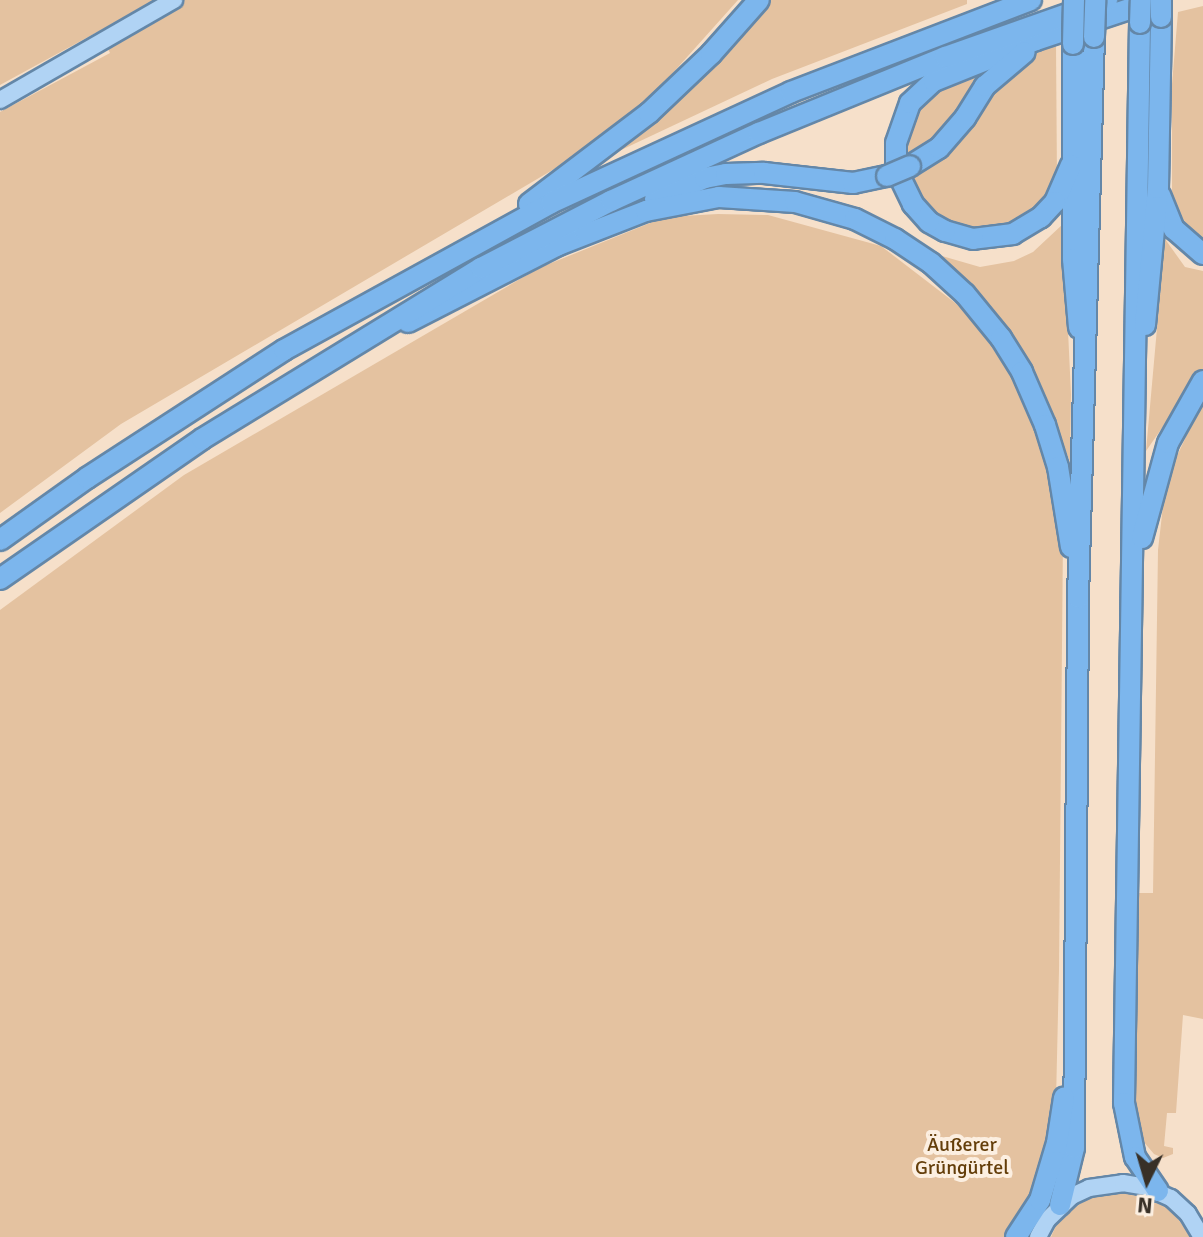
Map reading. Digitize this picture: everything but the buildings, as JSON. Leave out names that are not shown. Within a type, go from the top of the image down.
[{"type":"highway","points":[[486,237],[641,120],[711,54],[759,0]]},
{"type":"highway","points":[[943,31],[1000,0]]},
{"type":"highway","points":[[0,540],[100,469],[284,350],[486,237],[672,144],[943,31],[1031,0]]},
{"type":"highway","points":[[1074,0],[1071,165],[1074,288],[1085,364]]},
{"type":"highway","points":[[1060,1205],[1074,1148],[1072,1059],[1078,598],[1095,0]]},
{"type":"highway","points":[[0,579],[202,439],[481,268],[677,170],[851,94],[1107,0]]},
{"type":"highway","points":[[1141,0],[1126,1121],[1135,1157],[1158,1191]]},
{"type":"highway","points":[[359,340],[433,311],[556,246],[705,178],[764,173],[853,183],[887,176],[910,166],[945,142],[985,86],[1001,69],[1032,48],[1176,0]]},
{"type":"highway","points":[[1071,165],[1055,202],[1041,217],[1013,234],[973,239],[945,231],[920,213],[899,179],[896,143],[910,103],[934,81],[1036,40],[1159,6],[1158,188],[1136,396]]},
{"type":"highway","points":[[1158,188],[1174,229],[1203,254]]},
{"type":"highway","points":[[556,246],[674,203],[738,197],[785,200],[833,211],[877,230],[915,252],[965,294],[1001,338],[1022,372],[1045,425],[1058,467],[1078,598]]},
{"type":"highway","points":[[1135,581],[1145,519],[1161,463],[1178,424],[1203,381]]},
{"type":"highway","points":[[1016,1237],[1040,1200],[1057,1143],[1072,1059]]},
{"type":"main road","points":[[0,100],[174,0]]},
{"type":"main road","points":[[1037,1236],[1060,1205],[1089,1188],[1113,1183],[1133,1184],[1158,1191],[1188,1214],[1202,1237]]},
{"type":"green space","points":[[0,0],[738,0],[646,103],[566,162],[121,424],[0,513],[0,112],[110,53],[99,31],[0,85]]},
{"type":"green space","points":[[770,0],[967,0],[967,4],[772,79],[619,151],[710,66]]},
{"type":"green space","points":[[1203,6],[1203,243],[1191,237],[1172,205],[1172,84],[1178,12]]},
{"type":"green space","points":[[1056,45],[1057,180],[1037,213],[1018,225],[966,231],[943,222],[924,208],[905,175],[995,86],[1032,55]]},
{"type":"green space","points":[[995,65],[938,140],[908,160],[902,152],[910,115],[938,86]]},
{"type":"green space","name":"Äußerer Grüngürtel","points":[[768,215],[881,246],[967,312],[1015,380],[1046,454],[1063,537],[1059,970],[1056,1101],[1035,1204],[1014,1233],[1004,1237],[0,1237],[0,610],[184,475],[539,268],[665,217]]},
{"type":"green space","points":[[1063,224],[1071,394],[1070,462],[1039,380],[977,295],[933,257],[942,256],[980,267],[1014,261],[1033,252]]},
{"type":"green space","points":[[1165,239],[1185,267],[1203,271],[1203,369],[1146,451]]},
{"type":"green space","points":[[1203,401],[1203,1019],[1183,1015],[1176,1113],[1167,1113],[1164,1146],[1173,1148],[1173,1154],[1163,1158],[1154,1154],[1143,1141],[1134,1107],[1139,893],[1153,893],[1158,550],[1166,479]]},
{"type":"green space","points":[[1120,1191],[1153,1197],[1167,1206],[1193,1237],[1051,1237],[1059,1219],[1070,1207],[1086,1197]]}]
